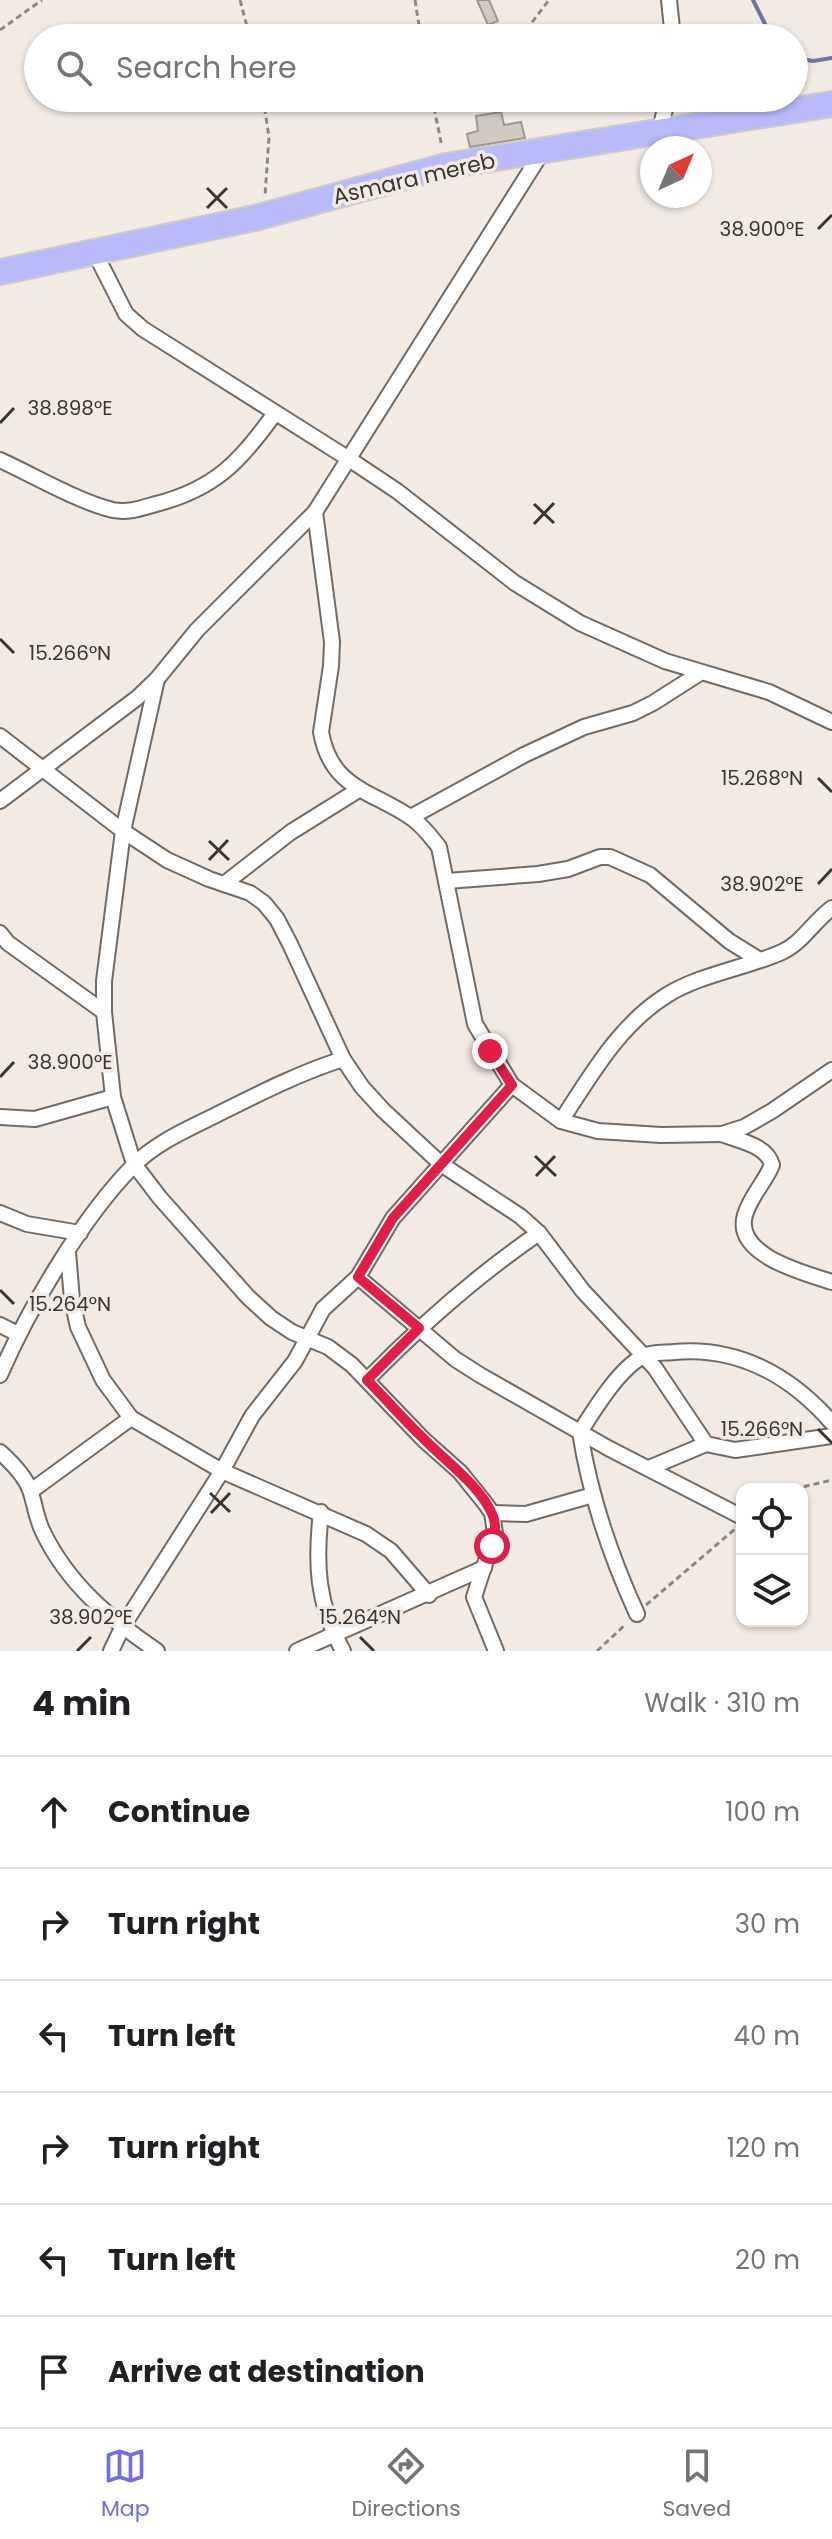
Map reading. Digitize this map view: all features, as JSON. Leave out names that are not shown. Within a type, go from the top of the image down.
[{"type":"highway","name":"Asmara mereb","points":[[808,107],[832,104]]},
{"type":"highway","name":"Asmara mereb","points":[[0,272],[255,218],[446,166],[776,112]]},
{"type":"street","points":[[669,0],[672,24]]},
{"type":"street","points":[[659,132],[664,112]]},
{"type":"street","points":[[712,112],[719,120]]},
{"type":"street","points":[[0,801],[112,719],[157,679],[197,630],[315,512],[544,149]]},
{"type":"street","points":[[95,253],[126,314],[143,329],[397,491],[515,583],[567,616],[651,655],[700,673],[769,692],[832,722]]},
{"type":"street","points":[[0,460],[87,501],[126,511],[200,489],[229,470],[275,413]]},
{"type":"street","points":[[315,512],[332,642],[321,732],[327,752],[336,768],[360,789],[411,817],[439,847],[475,1024],[512,1085],[561,1121],[598,1131],[661,1135],[722,1134],[744,1127],[772,1111],[832,1070]]},
{"type":"street","points":[[411,817],[536,749],[584,727],[633,713],[700,673]]},
{"type":"street","points":[[157,679],[123,831],[104,981],[113,1097],[134,1164],[248,1297],[292,1332],[338,1353],[460,1472],[492,1513],[495,1533],[474,1597],[496,1651]]},
{"type":"street","points":[[0,736],[123,831],[167,860],[250,893],[264,903],[277,919],[343,1059],[383,1110],[441,1164],[520,1216],[539,1233],[583,1291],[644,1355],[706,1444]]},
{"type":"street","points":[[224,884],[291,832],[360,789]]},
{"type":"street","points":[[447,881],[538,874],[610,857],[650,875],[729,941],[758,959]]},
{"type":"street","points":[[561,1121],[606,1053],[633,1022],[668,994],[781,953],[795,944],[832,908]]},
{"type":"street","points":[[0,933],[20,952],[104,1012]]},
{"type":"street","points":[[0,1375],[18,1334],[80,1233],[134,1164],[159,1146],[221,1113],[291,1078],[343,1059]]},
{"type":"street","points":[[111,1651],[123,1626],[222,1471],[265,1397],[295,1361],[329,1301],[358,1277],[393,1218],[512,1085]]},
{"type":"street","points":[[0,1117],[35,1119],[113,1097]]},
{"type":"street","points":[[722,1134],[770,1157],[772,1165],[768,1176],[746,1211],[742,1227],[749,1240],[760,1253],[776,1262],[832,1282]]},
{"type":"street","points":[[0,1213],[27,1224],[80,1233]]},
{"type":"street","points":[[367,1380],[419,1328],[492,1265],[539,1233]]},
{"type":"street","points":[[68,1252],[78,1327],[103,1380],[131,1418],[222,1471],[366,1534],[391,1551],[429,1595]]},
{"type":"street","points":[[358,1277],[455,1359],[480,1375],[736,1517]]},
{"type":"street","points":[[0,1325],[18,1334]]},
{"type":"street","points":[[637,1614],[607,1543],[580,1432],[624,1373],[644,1355],[704,1350],[735,1356],[793,1385],[816,1404],[832,1423]]},
{"type":"street","points":[[31,1491],[131,1418]]},
{"type":"street","points":[[649,1468],[706,1444],[735,1450],[832,1436]]},
{"type":"street","points":[[0,1452],[24,1478],[31,1491],[41,1529],[67,1571],[102,1612],[157,1651]]},
{"type":"street","points":[[492,1513],[526,1514],[593,1495]]},
{"type":"street","points":[[321,1512],[318,1568],[325,1614],[343,1651]]},
{"type":"street","points":[[297,1651],[484,1568]]},
{"type":"path","points":[[0,30],[42,0]]},
{"type":"path","points":[[240,0],[246,24]]},
{"type":"path","points":[[415,0],[419,24]]},
{"type":"path","points":[[531,24],[549,0]]},
{"type":"path","points":[[255,218],[265,195],[269,158],[264,112]]},
{"type":"path","points":[[435,112],[446,166]]},
{"type":"path","points":[[808,1486],[832,1480]]},
{"type":"path","points":[[597,1651],[736,1525]]},
{"type":"building","points":[[477,0],[489,0],[498,21],[488,24]]},
{"type":"building","points":[[501,112],[504,125],[521,122],[525,138],[470,147],[467,134],[478,131],[476,116]]},
{"type":"waterway","points":[[753,0],[765,24]]},
{"type":"waterway","points":[[808,60],[832,58]]},
{"type":"route","points":[[490,1051],[512,1085],[393,1218],[358,1277],[419,1328],[367,1380],[424,1440],[460,1472],[485,1503],[495,1524],[492,1546]]}]
